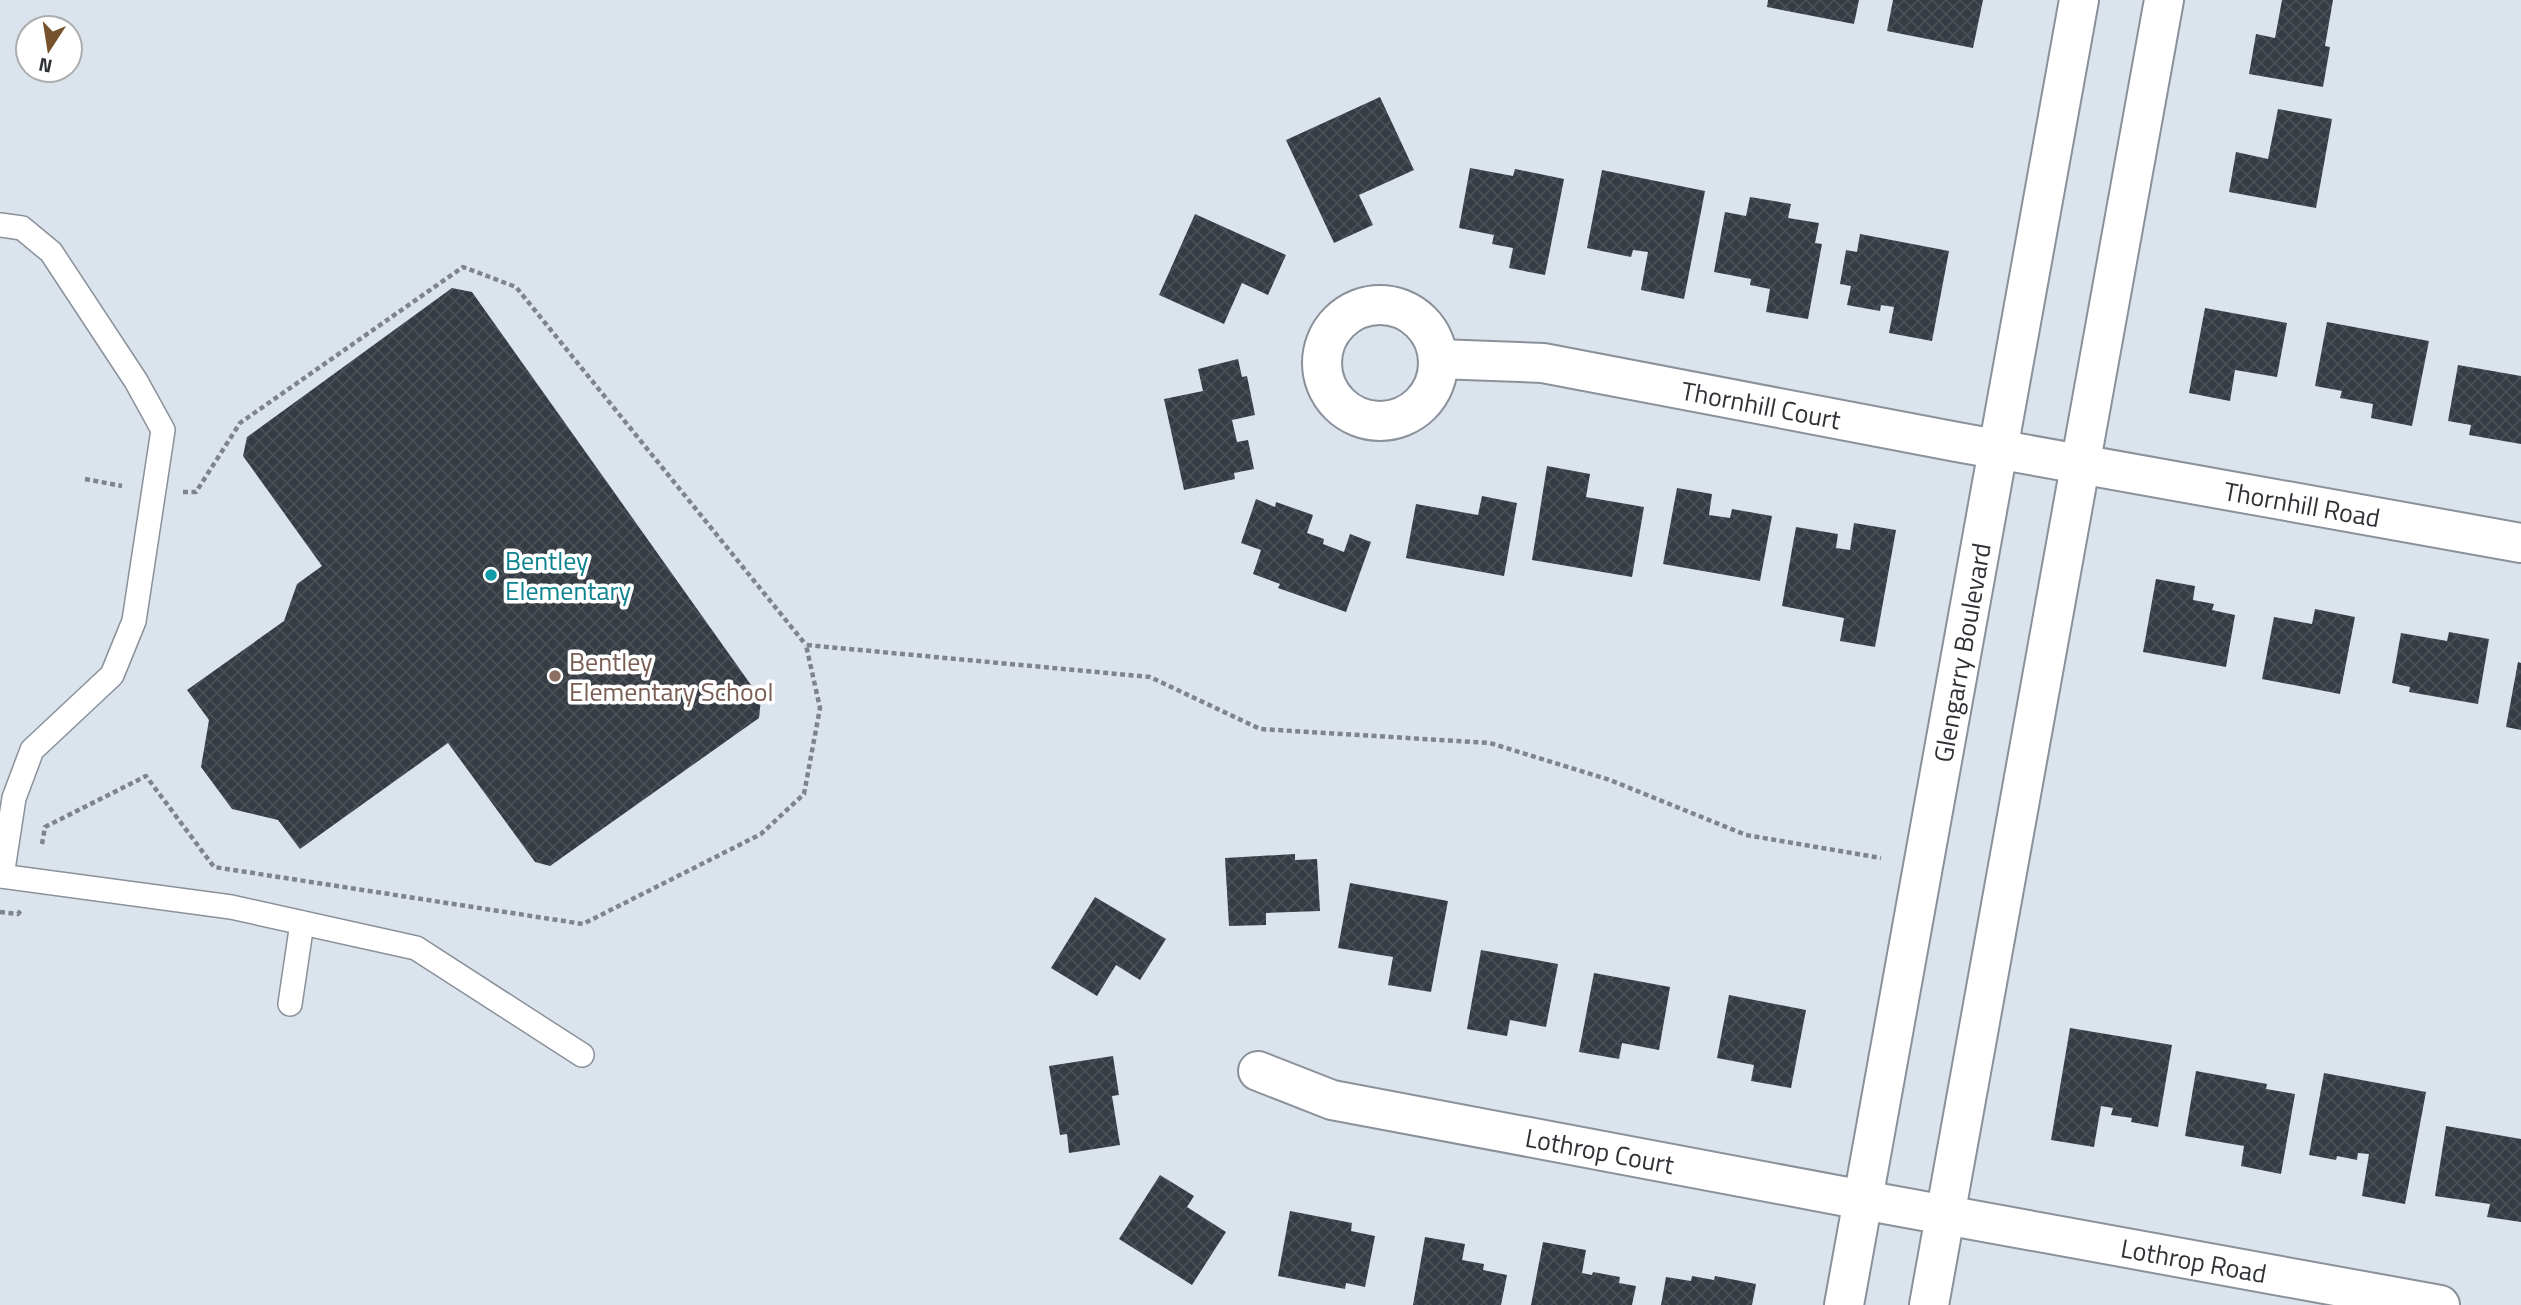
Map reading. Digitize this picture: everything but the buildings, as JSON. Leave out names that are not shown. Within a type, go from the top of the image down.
[{"type":"street","name":"Glengarry Boulevard","points":[[1844,1305],[2080,0]]},
{"type":"street","points":[[1929,1305],[2164,0]]},
{"type":"street","name":"Thornhill Court","points":[[1438,359],[1543,363],[2081,464]]},
{"type":"street","name":"Thornhill Road","points":[[2081,464],[2521,543]]},
{"type":"street","name":"Lothrop Court","points":[[1258,1071],[1332,1100],[1946,1215]]},
{"type":"street","name":"Lothrop Road","points":[[1946,1215],[2441,1305]]},
{"type":"lane","points":[[0,225],[22,228],[51,252],[163,429],[134,621],[112,675],[32,750],[14,798],[1,876],[231,907],[416,948],[582,1055]]},
{"type":"lane","points":[[290,1004],[302,923]]},
{"type":"path","points":[[0,912],[18,914],[23,907],[32,909],[45,827],[146,776],[214,867],[583,924],[761,834],[804,794],[820,708],[806,645],[516,288],[463,267],[240,423],[196,492],[154,491],[85,479]]},
{"type":"path","points":[[806,645],[1150,677],[1260,729],[1490,743],[1610,780],[1746,835],[1881,858]]},
{"type":"place","name":"Bentley Elementary","points":[[491,575]]},
{"type":"place","name":"Bentley Elementary School","points":[[555,676]]}]
